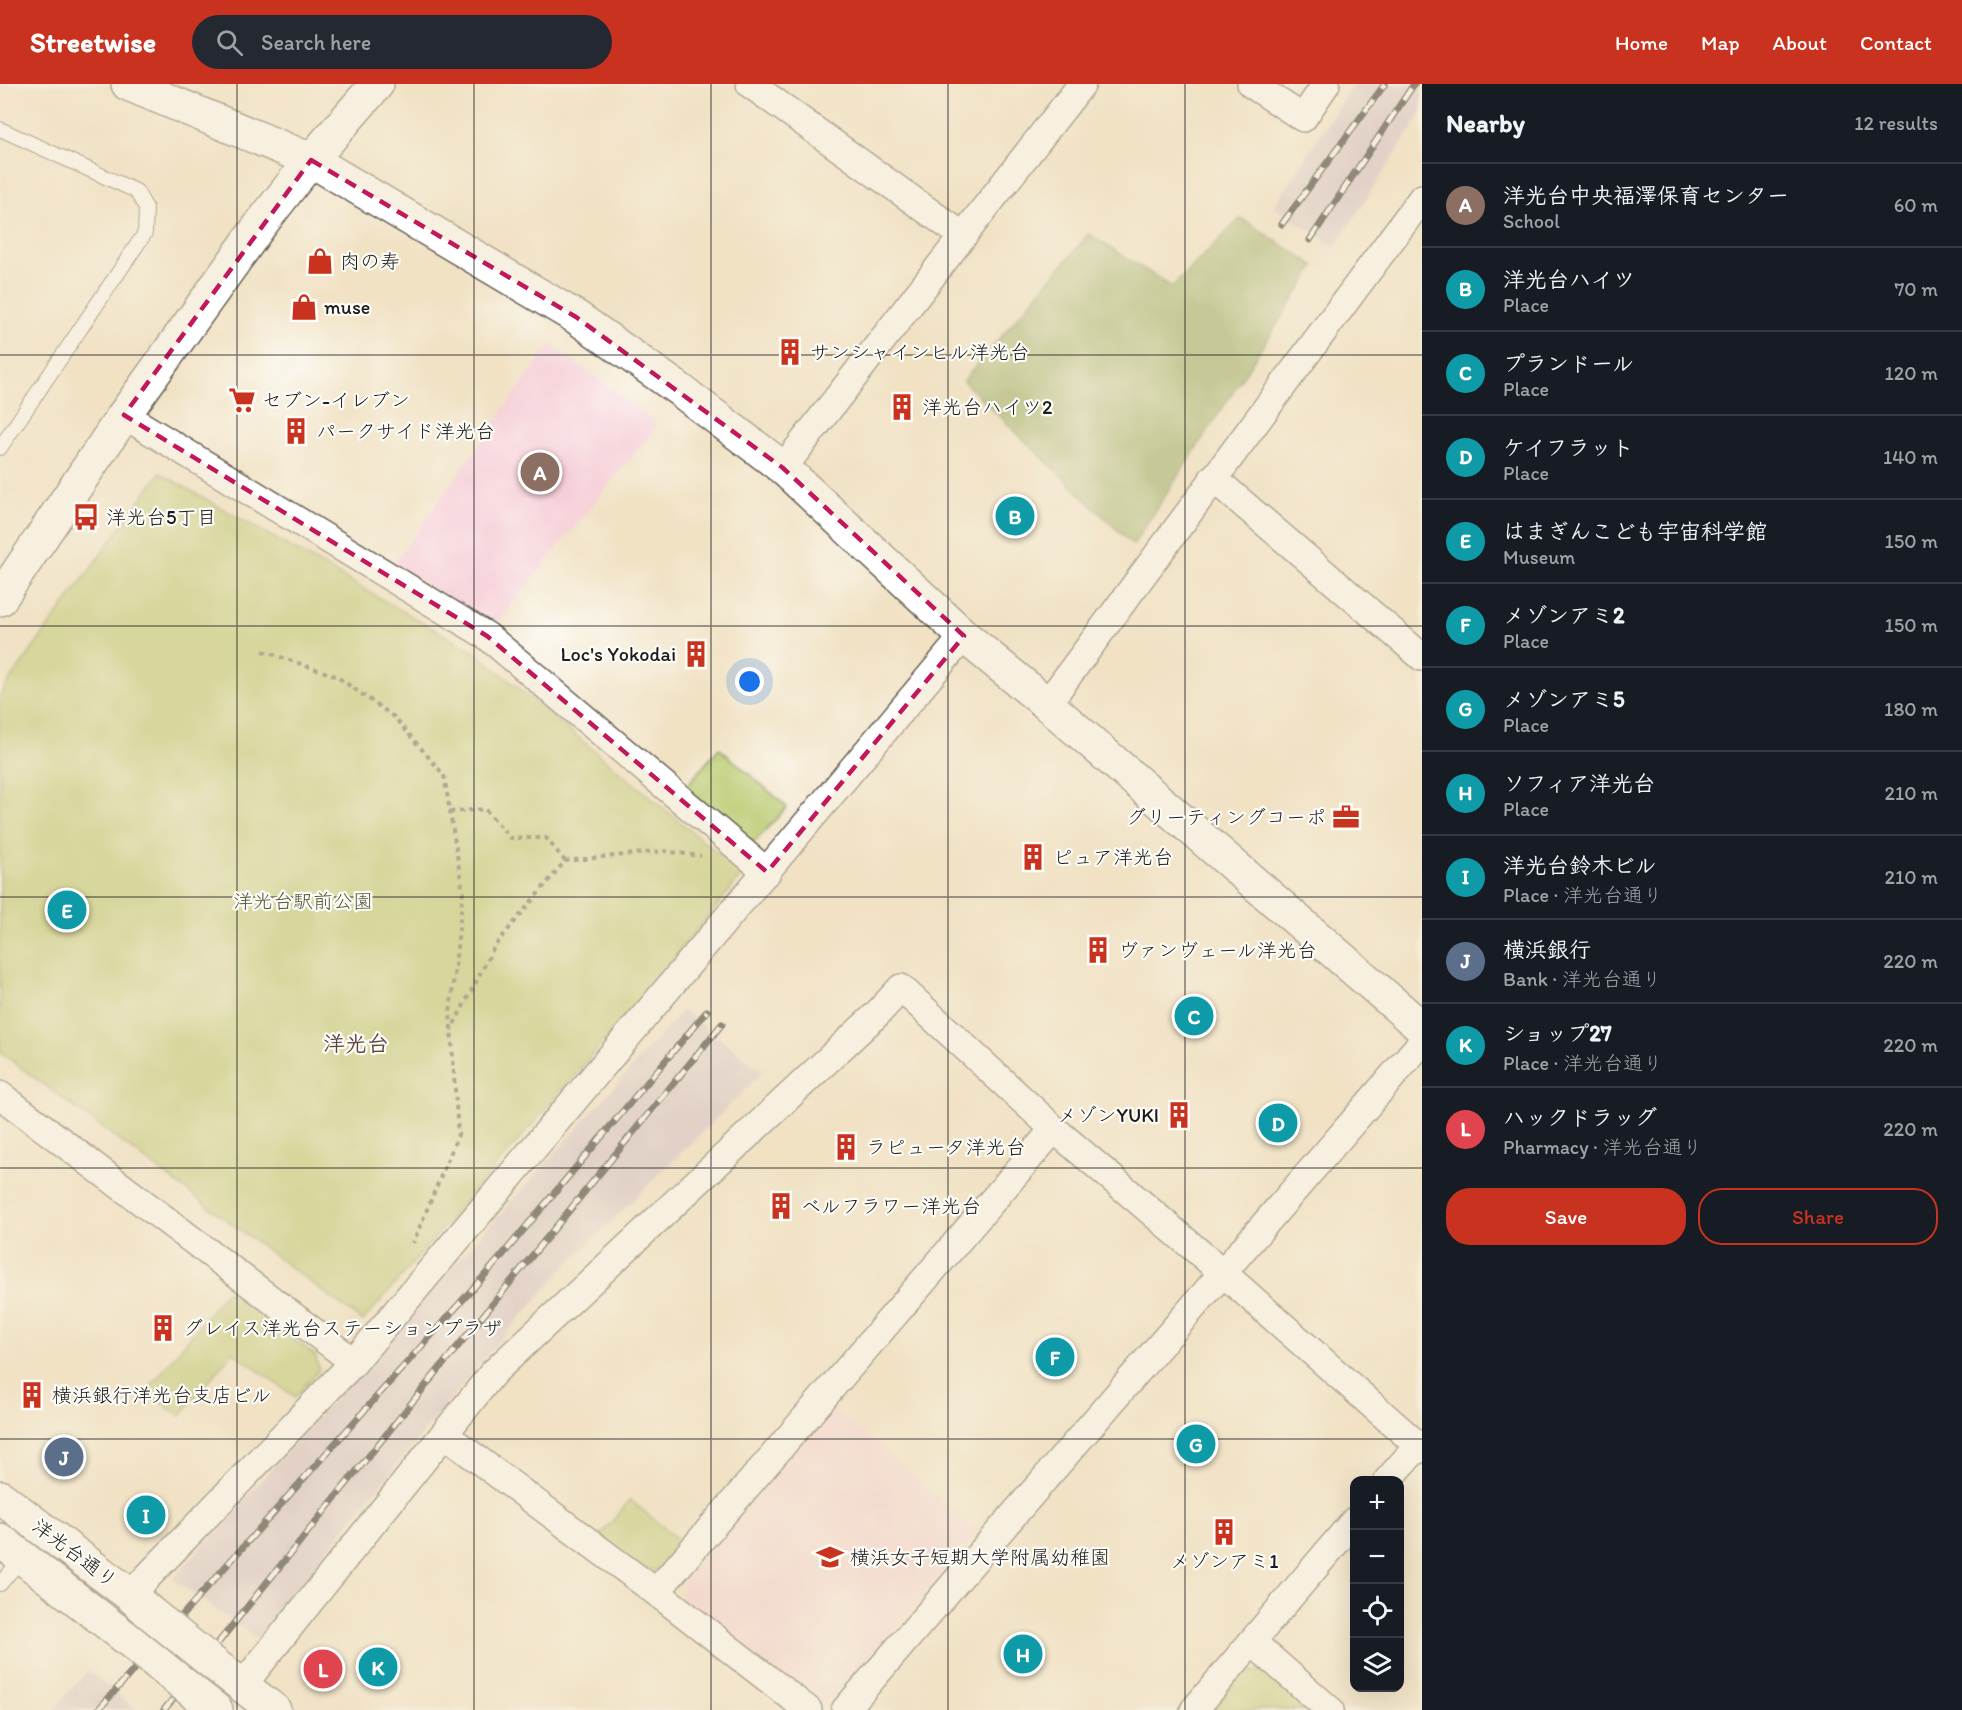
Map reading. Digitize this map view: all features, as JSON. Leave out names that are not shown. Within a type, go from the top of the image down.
[{"type":"street","points":[[128,84],[311,160],[576,317],[680,390],[783,468],[964,636],[1047,704],[1422,1028]]},
{"type":"street","points":[[0,599],[124,415],[261,224],[311,160],[377,84]]},
{"type":"street","points":[[750,84],[963,236]]},
{"type":"street","points":[[783,468],[1082,84]]},
{"type":"street","points":[[1251,84],[1303,118],[1326,84]]},
{"type":"street","points":[[1047,704],[1213,478],[1417,217]]},
{"type":"street","points":[[124,415],[487,636],[767,872]]},
{"type":"street","points":[[1213,478],[1422,657]]},
{"type":"street","points":[[139,1603],[354,1362],[964,636]]},
{"type":"street","points":[[274,1710],[242,1686],[493,1373],[877,1014],[901,988],[1054,1129],[1222,1272],[1420,1448],[1392,1476]]},
{"type":"street","points":[[845,1710],[1422,1042]]},
{"type":"street","points":[[0,1095],[354,1362]]},
{"type":"street","points":[[656,1592],[1054,1129]]},
{"type":"street","points":[[445,1435],[656,1592],[808,1710]]},
{"type":"street","name":"洋光台通り","points":[[0,1497],[27,1542],[124,1637],[204,1701]]},
{"type":"street","points":[[1194,1710],[1350,1526]]},
{"type":"street","name":"洋光台通り","points":[[27,1542],[139,1603],[242,1686]]},
{"type":"street","points":[[1252,1642],[1330,1710]]},
{"type":"lane","points":[[0,129],[136,191],[146,208],[145,233],[0,448]]},
{"type":"lane","points":[[0,1584],[27,1542]]},
{"type":"path","points":[[263,651],[336,675],[394,717],[444,775],[463,892],[450,1013],[458,1135],[410,1250],[430,1272]]},
{"type":"path","points":[[450,812],[485,810],[510,838],[546,838],[565,861]]},
{"type":"path","points":[[451,1031],[494,947],[565,861],[664,851],[711,858]]},
{"type":"highlighted area","points":[[311,160],[576,317],[783,468],[964,636],[767,872],[487,636],[124,415]]},
{"type":"shaded area","points":[[1353,84],[1422,84],[1422,113],[1335,247],[1274,207]]},
{"type":"shaded area","points":[[550,345],[635,406],[657,426],[495,625],[394,564]]},
{"type":"shaded area","points":[[683,1010],[763,1072],[563,1269],[479,1364],[327,1550],[260,1641],[173,1579]]},
{"type":"shaded area","name":"横浜女子短期大学附属幼稚園","points":[[833,1407],[978,1532],[832,1703],[818,1704],[681,1599],[682,1583]]},
{"type":"shaded area","points":[[88,1670],[136,1710],[54,1710]]},
{"type":"green space","points":[[1241,218],[1315,266],[1133,545],[963,381],[1089,234],[1172,287]]},
{"type":"green space","name":"洋光台駅前公園","points":[[160,473],[476,653],[743,874],[641,998],[363,1321],[0,1052],[0,694]]},
{"type":"green space","points":[[719,748],[787,807],[755,842],[745,840],[685,788]]},
{"type":"green space","points":[[227,1291],[315,1355],[319,1370],[295,1397],[233,1352],[180,1416],[146,1392]]},
{"type":"green space","points":[[630,1500],[681,1542],[658,1570],[641,1571],[600,1536]]},
{"type":"green space","points":[[1264,1670],[1311,1710],[1211,1710],[1244,1673]]},
{"type":"railway","points":[[1282,224],[1385,84]]},
{"type":"railway","points":[[1310,240],[1414,84]]},
{"type":"railway","points":[[98,1710],[500,1258],[707,1011]]},
{"type":"railway","points":[[164,1710],[722,1024]]},
{"type":"place","name":"肉の寿","points":[[320,261]]},
{"type":"place","name":"muse","points":[[304,307]]},
{"type":"place","name":"サンシャインヒル洋光台","points":[[790,352]]},
{"type":"place","name":"セブン-イレブン","points":[[242,400]]},
{"type":"place","name":"洋光台ハイツ2","points":[[902,407]]},
{"type":"place","name":"パークサイド洋光台","points":[[296,431]]},
{"type":"place","name":"洋光台中央福澤保育センター","points":[[540,472]]},
{"type":"place","name":"洋光台ハイツ","points":[[1015,516]]},
{"type":"place","name":"洋光台5丁目","points":[[86,517]]},
{"type":"place","name":"Loc's Yokodai","points":[[696,654]]},
{"type":"place","name":"グリーティングコーポ","points":[[1346,817]]},
{"type":"place","name":"ピュア洋光台","points":[[1033,857]]},
{"type":"place","name":"はまぎんこども宇宙科学館","points":[[67,910]]},
{"type":"place","name":"ヴァンヴェール洋光台","points":[[1098,950]]},
{"type":"place","name":"プランドール","points":[[1194,1016]]},
{"type":"place","name":"メゾンYUKI","points":[[1179,1115]]},
{"type":"place","name":"ケイフラット","points":[[1278,1123]]},
{"type":"place","name":"ラピュータ洋光台","points":[[846,1147]]},
{"type":"place","name":"ベルフラワー洋光台","points":[[781,1206]]},
{"type":"place","name":"グレイス洋光台ステーションプラザ","points":[[163,1328]]},
{"type":"place","name":"メゾンアミ2","points":[[1055,1357]]},
{"type":"place","name":"横浜銀行洋光台支店ビル","points":[[32,1395]]},
{"type":"place","name":"メゾンアミ5","points":[[1196,1444]]},
{"type":"place","name":"横浜銀行","points":[[64,1457]]},
{"type":"place","name":"洋光台鈴木ビル","points":[[146,1515]]},
{"type":"place","name":"メゾンアミ1","points":[[1224,1532]]},
{"type":"place","name":"横浜女子短期大学附属幼稚園","points":[[830,1557]]},
{"type":"place","name":"ソフィア洋光台","points":[[1023,1654]]},
{"type":"place","name":"ショップ27","points":[[378,1667]]},
{"type":"place","name":"ハックドラッグ","points":[[323,1669]]},
{"type":"district","name":"洋光台","points":[[356,1043]]}]
